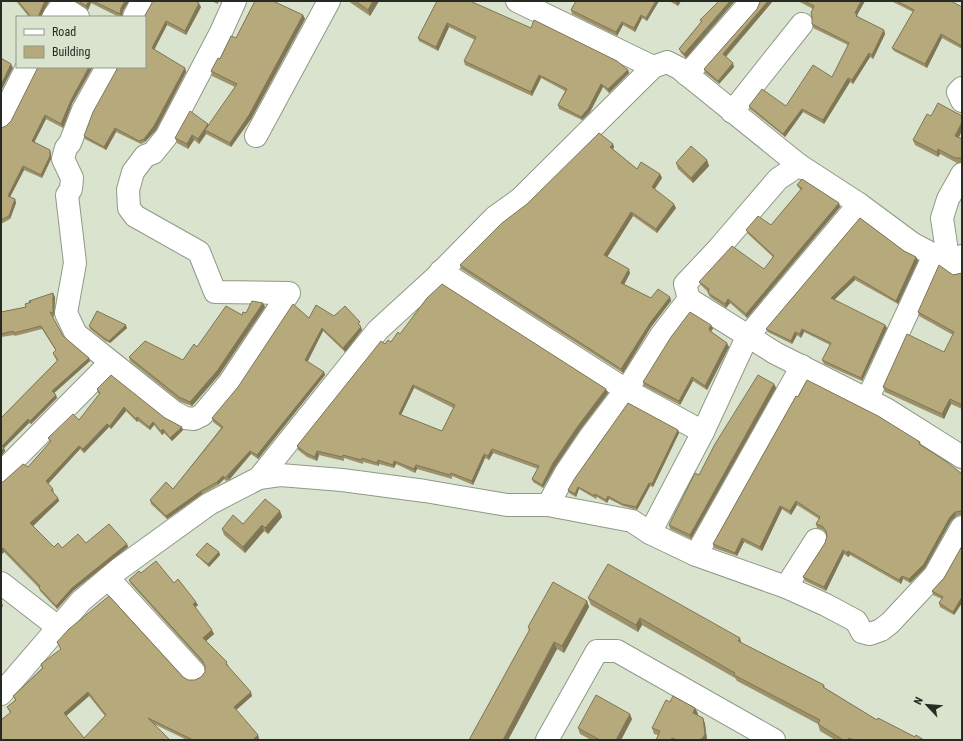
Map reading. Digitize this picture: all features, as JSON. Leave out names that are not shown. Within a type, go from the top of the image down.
[{"type":"street","points":[[134,16],[142,1]]},
{"type":"street","points":[[106,68],[83,110],[70,143],[66,148],[63,159],[72,178],[71,189],[67,195],[75,263],[66,313],[76,334],[110,363],[174,412],[185,418],[194,419],[202,415],[229,383],[289,293],[216,292],[199,252],[134,216],[129,208],[128,190],[133,172],[144,156],[153,153],[166,137],[221,32],[235,1]]},
{"type":"street","points":[[256,136],[329,1]]},
{"type":"street","points":[[517,1],[653,67]]},
{"type":"street","points":[[687,75],[749,4]]},
{"type":"street","points":[[54,16],[59,9],[67,10],[76,16]]},
{"type":"street","points":[[732,112],[802,24]]},
{"type":"street","points":[[259,478],[378,330],[441,272],[496,217],[520,199],[653,67],[667,62],[679,68],[799,166],[859,204],[913,244],[953,261]]},
{"type":"street","points":[[1,119],[26,68]]},
{"type":"street","points":[[962,88],[958,92],[962,101]]},
{"type":"street","points":[[799,166],[778,179],[718,249],[685,284],[689,299],[748,337],[886,409],[962,457]]},
{"type":"street","points":[[867,400],[953,261],[942,218],[948,199],[962,174]]},
{"type":"street","points":[[650,533],[703,432],[748,337],[859,204]]},
{"type":"street","points":[[441,272],[626,390],[703,432]]},
{"type":"street","points":[[548,505],[565,474],[626,390],[662,334],[689,299]]},
{"type":"street","points":[[1,473],[110,363]]},
{"type":"street","points":[[696,556],[802,366]]},
{"type":"street","points":[[1,694],[81,601],[108,578],[209,504],[259,478],[280,475],[342,480],[425,491],[506,505],[548,505],[632,521],[650,533],[696,556],[786,587],[856,621],[862,632],[870,634],[881,630],[935,575],[962,527]]},
{"type":"street","points":[[786,587],[816,540]]},
{"type":"street","points":[[108,578],[194,672]]},
{"type":"street","points":[[1,583],[59,628]]},
{"type":"street","points":[[547,740],[597,651],[617,651],[774,740]]},
{"type":"building","points":[[18,1],[45,1],[38,16],[30,16]]},
{"type":"building","points":[[79,1],[89,1],[86,6]]},
{"type":"building","points":[[93,1],[125,1],[121,8],[120,14]]},
{"type":"building","points":[[152,1],[195,1],[199,3],[185,31],[166,21],[152,48],[185,68],[154,126],[144,139],[139,141],[115,128],[104,147],[84,136],[93,112],[117,68],[146,68],[146,16],[145,16]]},
{"type":"building","points":[[255,1],[273,1],[303,15],[249,115],[230,143],[205,130],[237,84],[211,71],[218,58],[220,59],[231,36],[236,38]]},
{"type":"building","points":[[355,1],[373,1],[368,10]]},
{"type":"building","points":[[437,1],[470,1],[531,28],[534,20],[617,61],[628,70],[608,89],[601,84],[588,109],[581,117],[558,105],[567,89],[539,75],[531,92],[464,61],[476,37],[447,23],[436,47],[418,38]]},
{"type":"building","points":[[576,1],[656,1],[646,18],[641,15],[634,28],[622,22],[616,32],[571,10]]},
{"type":"building","points":[[719,1],[730,1],[684,54],[679,49],[702,21],[700,20]]},
{"type":"building","points":[[760,1],[768,1],[723,54],[733,63],[718,81],[704,69],[757,9]]},
{"type":"building","points":[[804,1],[861,1],[855,13],[857,14],[856,16],[884,30],[872,55],[869,53],[852,80],[848,78],[823,120],[802,109],[783,134],[749,106],[762,89],[786,106],[813,65],[832,77],[849,43],[812,24],[811,13],[814,6]]},
{"type":"building","points":[[897,1],[951,1],[962,7],[962,46],[941,34],[925,64],[892,48],[914,10]]},
{"type":"building","points":[[1,58],[11,64],[1,85]]},
{"type":"building","points":[[88,68],[71,100],[61,124],[45,115],[32,141],[50,150],[50,156],[41,175],[23,166],[8,196],[15,199],[9,216],[1,220],[1,128],[6,126],[11,121],[37,69]]},
{"type":"building","points":[[938,103],[962,116],[962,122],[955,136],[962,139],[962,158],[955,158],[938,149],[937,152],[913,140],[927,114],[931,116]]},
{"type":"building","points":[[190,111],[208,124],[198,139],[192,135],[187,144],[175,138]]},
{"type":"building","points":[[599,133],[613,144],[610,147],[637,169],[641,162],[660,174],[652,187],[674,204],[656,229],[631,212],[604,255],[629,269],[621,283],[651,298],[658,289],[670,297],[650,323],[621,369],[460,265],[502,223],[527,204]]},
{"type":"building","points":[[691,146],[707,160],[691,178],[676,163]]},
{"type":"building","points":[[802,179],[839,203],[746,314],[728,299],[725,304],[708,293],[709,289],[699,282],[732,246],[764,269],[774,256],[746,230],[758,216],[771,225],[802,188],[797,185]]},
{"type":"building","points":[[860,218],[904,251],[916,257],[896,301],[854,276],[831,298],[885,325],[861,378],[822,360],[831,343],[802,329],[800,334],[795,332],[791,341],[766,329]]},
{"type":"building","points":[[939,265],[953,275],[962,273],[962,405],[950,399],[942,414],[883,387],[907,334],[944,352],[954,332],[918,312]]},
{"type":"building","points":[[442,284],[606,389],[578,426],[553,463],[542,485],[532,479],[539,466],[492,449],[488,456],[484,454],[472,481],[451,473],[450,475],[416,465],[414,469],[394,461],[393,465],[378,460],[377,463],[362,458],[361,460],[343,455],[342,457],[317,451],[315,457],[306,453],[297,446],[381,341],[385,344],[388,340],[391,342],[398,332],[400,334],[427,298]],"holes":[[[413,385],[455,405],[442,431],[399,414]]]},
{"type":"building","points":[[53,293],[53,313],[50,312],[63,336],[89,358],[52,391],[56,395],[30,421],[28,419],[2,446],[4,448],[1,451],[1,418],[58,360],[53,353],[56,350],[41,326],[14,333],[13,331],[1,334],[1,312],[26,307],[25,304],[31,302],[29,301]]},
{"type":"building","points":[[252,301],[263,303],[217,371],[190,402],[179,397],[129,357],[145,341],[183,360],[194,344],[197,347],[226,306],[242,315],[243,312],[246,313]]},
{"type":"building","points":[[293,304],[309,318],[316,305],[334,316],[345,306],[360,322],[358,324],[361,327],[343,348],[322,328],[305,360],[324,372],[257,455],[250,451],[225,478],[223,476],[217,482],[201,491],[166,516],[150,500],[166,482],[173,489],[223,427],[212,418],[238,387]]},
{"type":"building","points":[[97,311],[126,325],[109,341],[89,326]]},
{"type":"building","points":[[690,312],[711,325],[709,329],[710,331],[727,343],[705,386],[692,377],[679,401],[643,382],[671,337]]},
{"type":"building","points":[[111,375],[165,418],[182,427],[170,438],[163,429],[161,431],[153,422],[149,427],[137,417],[136,419],[124,407],[110,426],[107,424],[83,449],[79,446],[46,481],[58,498],[30,523],[54,547],[58,543],[62,548],[78,534],[86,543],[109,524],[127,544],[72,588],[56,606],[39,588],[40,586],[3,548],[1,550],[1,482],[3,482],[23,464],[28,467],[51,441],[48,438],[73,414],[79,420],[100,393],[97,389]]},
{"type":"building","points":[[758,375],[774,384],[690,535],[669,525],[695,473],[699,475],[715,444]]},
{"type":"building","points":[[807,380],[878,416],[920,442],[919,444],[947,462],[962,474],[962,511],[955,512],[950,517],[924,564],[909,579],[902,576],[899,580],[848,551],[847,553],[843,550],[824,587],[803,577],[825,543],[827,536],[826,531],[822,526],[816,524],[820,517],[796,501],[790,511],[780,506],[760,547],[742,538],[735,553],[713,544],[796,396],[798,397]]},
{"type":"building","points":[[628,403],[678,430],[652,484],[649,483],[636,507],[622,504],[608,496],[606,500],[578,487],[575,494],[568,490],[575,478]]},
{"type":"building","points":[[265,499],[280,511],[265,528],[262,525],[243,547],[222,529],[233,515],[243,524]]},
{"type":"building","points":[[207,543],[219,552],[208,564],[196,555]]},
{"type":"building","points":[[962,546],[962,597],[953,612],[939,603],[943,597],[932,591],[944,578]]},
{"type":"building","points":[[156,561],[174,583],[178,579],[196,602],[193,604],[212,630],[203,638],[227,662],[226,664],[251,692],[234,707],[258,735],[254,739],[255,740],[193,740],[148,718],[170,740],[1,740],[1,720],[11,712],[7,707],[16,700],[13,696],[43,668],[41,664],[61,649],[57,642],[69,629],[109,596],[183,677],[188,680],[195,680],[201,677],[205,672],[205,666],[202,660],[129,580],[139,571],[141,573]],"holes":[[[88,692],[106,715],[84,738],[64,713]]]},
{"type":"building","points":[[608,564],[740,638],[738,641],[824,685],[823,687],[877,720],[878,718],[924,740],[853,740],[849,738],[848,740],[843,740],[818,724],[820,720],[734,675],[735,673],[640,618],[636,625],[588,598]]},
{"type":"building","points":[[553,582],[587,601],[562,646],[554,642],[503,740],[469,740],[530,629],[528,627]]},
{"type":"building","points":[[596,695],[630,714],[616,740],[600,740],[578,728]]},
{"type":"building","points":[[673,696],[695,708],[693,713],[703,718],[705,734],[703,738],[699,740],[677,740],[672,738],[671,740],[656,740],[660,731],[652,728],[666,700],[670,702]]}]
